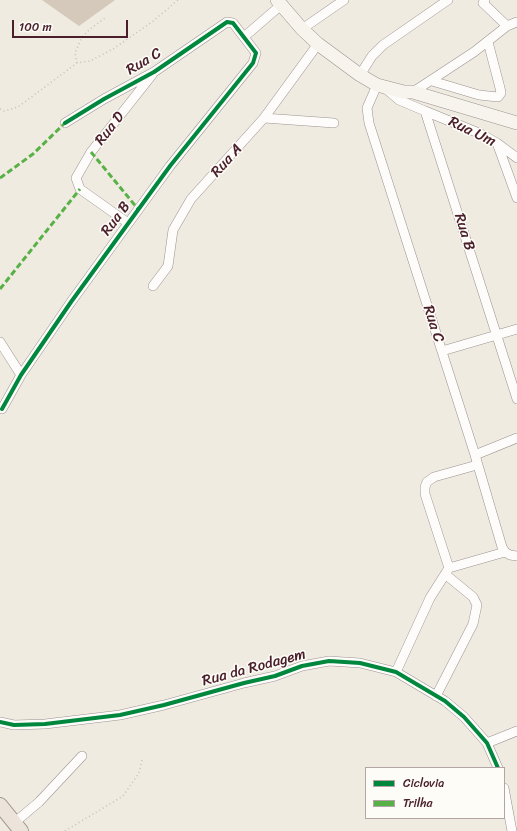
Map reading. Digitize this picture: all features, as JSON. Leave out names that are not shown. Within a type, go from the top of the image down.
[{"type":"main road","points":[[279,3],[302,29],[318,44],[360,75],[380,86],[414,92],[517,123]]},
{"type":"main road","points":[[0,805],[18,827]]},
{"type":"street","points":[[302,29],[344,0]]},
{"type":"street","points":[[360,75],[372,56],[384,44],[448,0]]},
{"type":"street","points":[[483,1],[507,26]]},
{"type":"street","points":[[244,37],[279,3]]},
{"type":"street","points":[[414,92],[488,42],[507,26],[517,22]]},
{"type":"street","name":"Rua C","points":[[65,123],[104,99],[154,72],[224,23],[233,23],[244,37]]},
{"type":"street","name":"Rua B","points":[[2,409],[21,375],[128,223],[170,166],[253,63],[256,56],[255,51],[244,37]]},
{"type":"street","points":[[432,81],[479,95],[498,97],[501,93],[488,42]]},
{"type":"street","name":"Rua A","points":[[153,286],[170,261],[173,230],[191,199],[264,118],[318,44]]},
{"type":"street","name":"Rua D","points":[[128,223],[80,189],[76,178],[80,169],[154,72]]},
{"type":"street","points":[[380,86],[399,100],[424,111]]},
{"type":"street","name":"Rua C","points":[[380,86],[367,108],[367,114],[395,208],[475,455],[504,552]]},
{"type":"street","name":"Rua B","points":[[424,111],[438,148],[495,336],[517,399]]},
{"type":"street","name":"Rua Um","points":[[424,111],[461,125],[497,143],[517,158]]},
{"type":"street","points":[[264,118],[334,123]]},
{"type":"street","points":[[497,143],[517,198]]},
{"type":"street","points":[[442,351],[517,329]]},
{"type":"street","points":[[0,342],[21,375]]},
{"type":"street","points":[[475,455],[517,438]]},
{"type":"street","points":[[436,696],[473,624],[477,605],[473,597],[447,571],[425,494],[425,487],[427,482],[434,477],[478,465]]},
{"type":"street","points":[[396,672],[430,598],[447,571],[504,552],[517,556]]},
{"type":"street","name":"Rua da Rodagem","points":[[0,722],[14,725],[45,724],[120,715],[274,676],[302,666],[329,661],[360,663],[396,672],[436,696],[464,717],[487,743],[498,767]]},
{"type":"street","points":[[487,743],[517,731]]},
{"type":"street","points":[[18,827],[82,756]]},
{"type":"street","points":[[505,793],[512,831]]},
{"type":"path","points":[[0,109],[4,111],[18,107],[77,64],[90,61],[113,49],[152,22],[178,0]]},
{"type":"path","points":[[77,64],[75,53],[82,37],[105,18]]},
{"type":"path","points":[[65,831],[123,796],[140,773],[142,760]]},
{"type":"building","points":[[42,0],[115,0],[79,26]]},
{"type":"marked path","points":[[0,178],[33,154],[65,123]]},
{"type":"marked path","points":[[91,152],[138,209]]},
{"type":"marked path","points":[[0,289],[80,189]]},
{"type":"cycle path","points":[[2,409],[21,375],[71,302],[170,166],[253,63],[256,53],[233,23],[227,22],[154,72],[104,99],[65,123]]},
{"type":"cycle path","points":[[0,722],[14,725],[45,724],[120,715],[275,676],[302,666],[329,661],[360,663],[396,672],[445,701],[464,717],[487,743],[498,767]]}]
